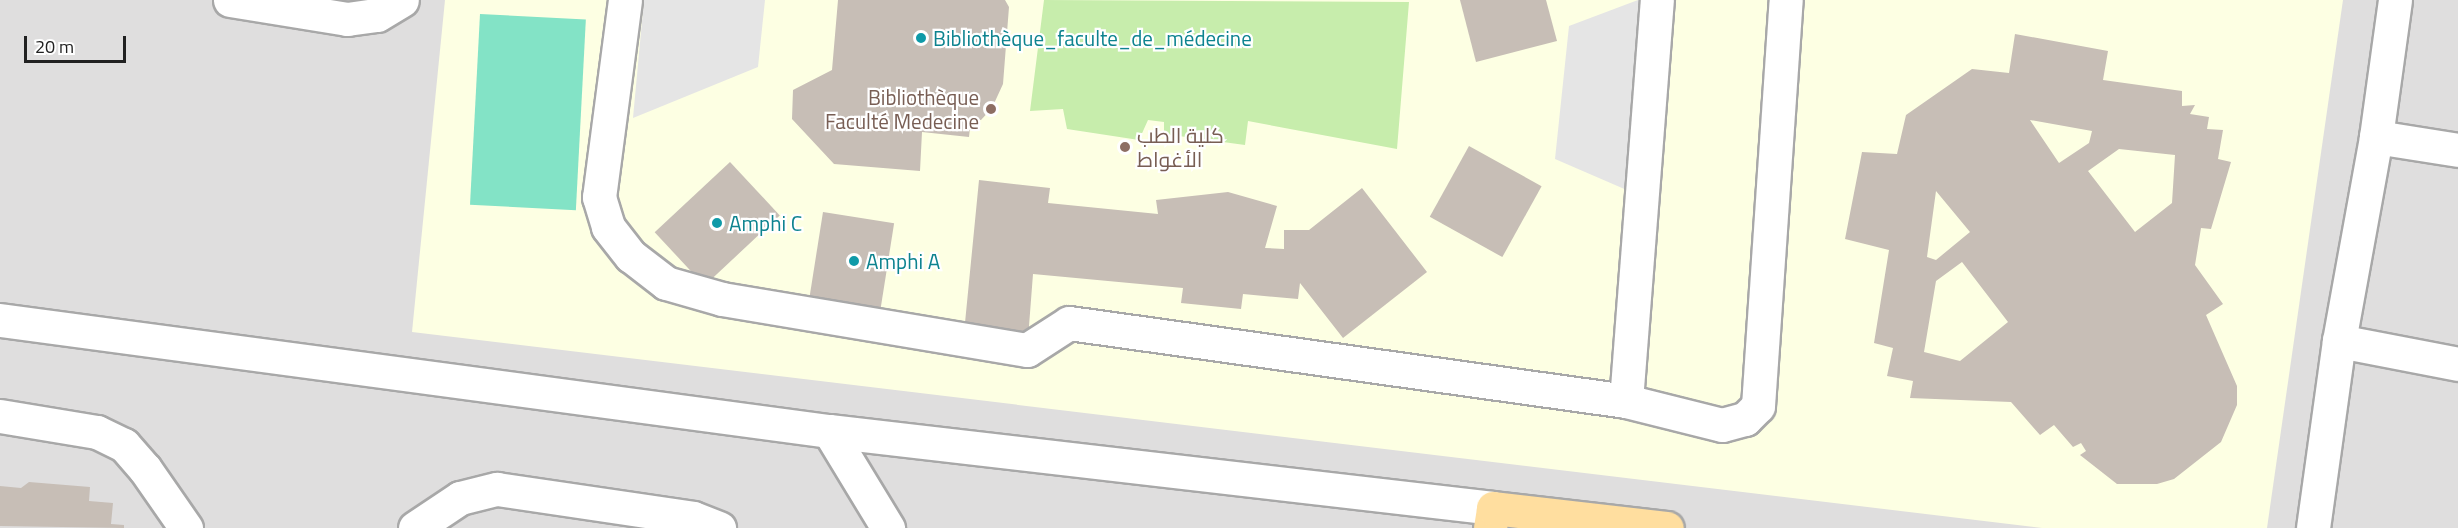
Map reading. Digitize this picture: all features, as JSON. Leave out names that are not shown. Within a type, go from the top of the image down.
[{"type":"main road","points":[[1492,518],[1667,528]]},
{"type":"street","points":[[230,0],[346,19],[377,15],[402,0]]},
{"type":"street","points":[[625,0],[599,196],[608,227],[632,256],[666,283],[722,299],[1027,350],[1069,323],[1626,401],[1722,425],[1745,419],[1758,406],[1786,0]]},
{"type":"street","points":[[1626,401],[1656,0]]},
{"type":"street","points":[[2313,528],[2339,341],[2376,137],[2395,0]]},
{"type":"street","points":[[2376,137],[2458,150]]},
{"type":"street","points":[[0,320],[1492,518]]},
{"type":"street","points":[[2339,341],[2458,364]]},
{"type":"street","points":[[0,416],[97,432],[124,445],[145,469],[186,528]]},
{"type":"street","points":[[829,431],[888,528]]},
{"type":"street","points":[[415,528],[459,498],[497,489],[693,518],[719,528]]},
{"type":"shaded area","points":[[0,0],[2458,0],[2458,528],[0,528]]},
{"type":"shaded area","points":[[445,0],[2343,0],[2267,528],[2042,528],[412,332]]},
{"type":"shaded area","points":[[644,0],[765,0],[758,67],[633,118]]},
{"type":"shaded area","points":[[1638,0],[1647,0],[1629,191],[1555,159],[1569,26]]},
{"type":"green space","points":[[1044,0],[1409,2],[1397,149],[1248,121],[1245,145],[1164,134],[1164,122],[1148,120],[1139,140],[1067,129],[1063,109],[1030,111]]},
{"type":"green space","points":[[480,14],[586,20],[576,210],[470,205]]},
{"type":"building","name":"Bibliothèque_faculte_de_médecine","points":[[838,0],[1005,0],[1009,7],[1003,84],[992,108],[981,120],[971,119],[969,137],[922,132],[920,171],[834,164],[792,119],[793,90],[832,70]]},
{"type":"building","points":[[1460,0],[1546,0],[1557,41],[1476,62]]},
{"type":"building","points":[[2015,34],[2108,51],[2103,80],[2182,91],[2182,106],[2195,105],[2190,114],[2209,117],[2207,129],[2223,130],[2218,159],[2231,162],[2211,229],[2201,228],[2195,265],[2223,304],[2206,315],[2237,386],[2237,405],[2221,442],[2174,479],[2157,484],[2117,484],[2080,455],[2086,451],[2081,443],[2073,447],[2054,425],[2040,435],[2011,402],[1910,398],[1913,381],[1887,376],[1893,348],[1874,343],[1889,250],[1845,239],[1862,152],[1897,154],[1906,115],[1972,69],[2009,73]],"holes":[[[2030,120],[2092,131],[2089,143],[2059,163]],[[2119,149],[2175,155],[2172,203],[2135,232],[2088,171]],[[1936,191],[1970,232],[1936,260],[1927,257]],[[1962,262],[2008,322],[1960,361],[1924,352],[1936,281]]]},
{"type":"building","points":[[1469,146],[1542,186],[1502,257],[1430,217]]},
{"type":"building","name":"Amphi C","points":[[730,162],[780,215],[704,286],[655,232]]},
{"type":"building","points":[[979,180],[1050,188],[1048,203],[1158,214],[1156,200],[1228,192],[1277,206],[1265,248],[1284,249],[1284,230],[1309,230],[1362,188],[1427,272],[1343,338],[1300,283],[1298,299],[1243,294],[1241,309],[1181,303],[1183,288],[1033,274],[1028,339],[964,333]]},
{"type":"building","name":"Amphi A","points":[[823,212],[894,223],[880,310],[809,299]]},
{"type":"building","points":[[29,482],[90,487],[89,501],[113,503],[111,524],[124,525],[124,528],[0,526],[0,486],[21,488]]},
{"type":"place","name":"Bibliothèque_faculte_de_médecine","points":[[921,38]]},
{"type":"place","name":"Bibliothèque Faculté Medecine","points":[[991,109]]},
{"type":"place","name":"كلية الطب الأغواط","points":[[1125,147]]},
{"type":"place","name":"Amphi C","points":[[717,223]]},
{"type":"place","name":"Amphi A","points":[[854,261]]}]
